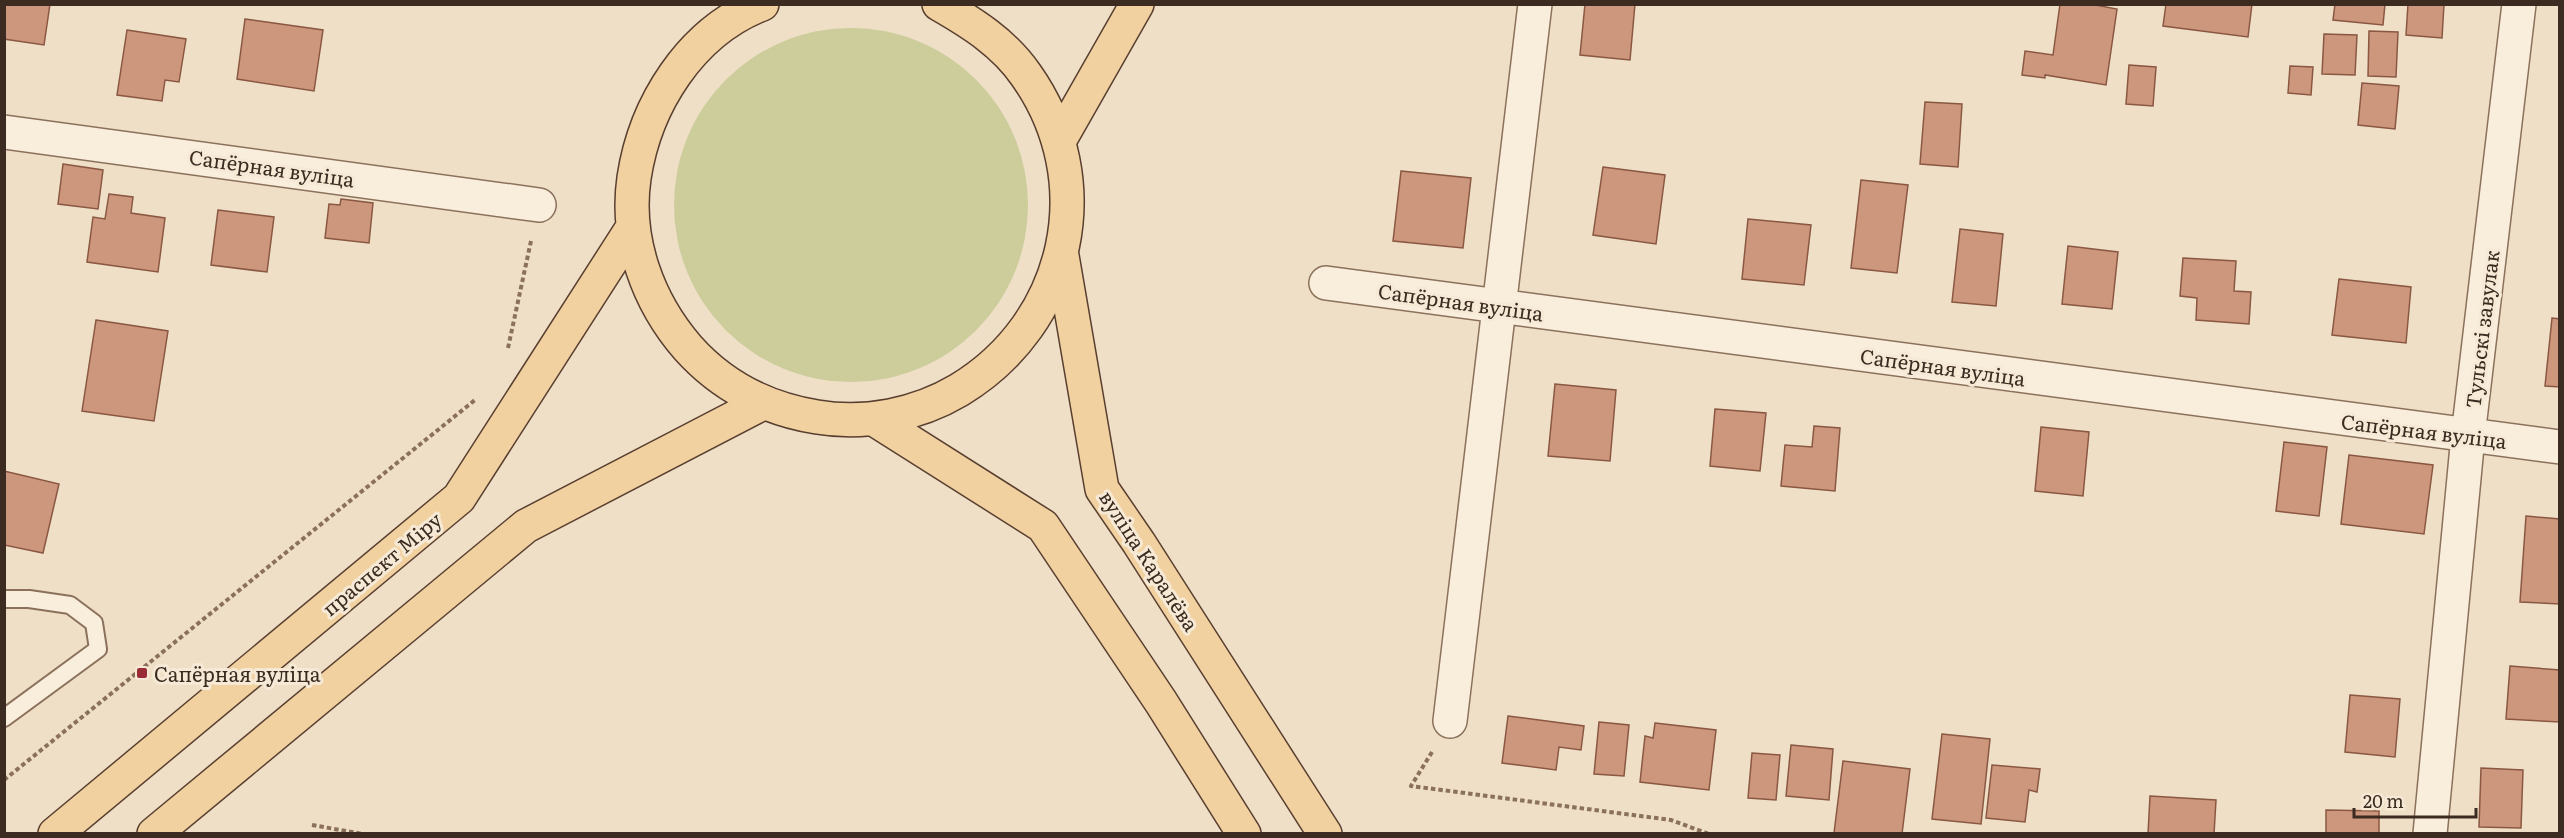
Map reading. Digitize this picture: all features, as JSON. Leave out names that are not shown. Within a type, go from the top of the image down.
[{"type":"main road","points":[[762,4],[720,28],[691,53],[668,83],[650,116],[638,152],[632,190],[633,228],[644,273],[654,300],[674,332],[707,367],[729,384],[763,403],[799,414],[836,420],[874,419],[912,411],[947,397],[979,378],[1008,353],[1031,323],[1045,298],[1062,254],[1067,216],[1066,178],[1059,141],[1045,106],[1025,73],[999,45],[977,27],[939,4]]},
{"type":"main road","points":[[1059,141],[1137,4]]},
{"type":"main road","name":"праспект Міру","points":[[55,834],[459,498],[633,228]]},
{"type":"main road","name":"вуліца Каралёва","points":[[1062,254],[1102,489],[1325,834]]},
{"type":"main road","points":[[154,834],[526,526],[763,403]]},
{"type":"main road","points":[[874,419],[1043,526],[1161,702],[1244,834]]},
{"type":"street","points":[[1450,721],[1535,4]]},
{"type":"street","name":"Тульскі завулак","points":[[2430,834],[2468,436],[2519,4]]},
{"type":"street","name":"Сапёрная вуліца","points":[[4,132],[539,205]]},
{"type":"street","name":"Сапёрная вуліца","points":[[1326,283],[2559,447]]},
{"type":"lane","points":[[4,599],[29,599],[70,605],[94,623],[98,649],[4,718]]},
{"type":"path","points":[[507,355],[539,205]]},
{"type":"path","points":[[4,780],[483,393]]},
{"type":"path","points":[[1411,786],[1671,820],[1709,834]]},
{"type":"path","points":[[312,825],[363,834]]},
{"type":"green space","points":[[851,28],[885,32],[919,42],[949,58],[976,80],[998,107],[1014,137],[1024,171],[1028,205],[1024,239],[1014,273],[998,303],[976,330],[949,352],[919,368],[885,378],[851,382],[817,378],[783,368],[753,352],[726,330],[704,303],[688,273],[678,239],[674,205],[678,171],[688,137],[704,107],[726,80],[753,58],[783,42],[817,32]]},
{"type":"building","points":[[4,4],[50,4],[44,45],[4,39]]},
{"type":"building","points":[[1585,4],[1635,4],[1630,60],[1580,55]]},
{"type":"building","points":[[2060,4],[2090,4],[2117,9],[2106,85],[2045,75],[2045,78],[2022,75],[2025,51],[2053,55]]},
{"type":"building","points":[[2166,4],[2252,4],[2248,37],[2163,26]]},
{"type":"building","points":[[2335,4],[2385,4],[2383,25],[2333,20]]},
{"type":"building","points":[[2408,4],[2444,4],[2442,38],[2406,35]]},
{"type":"building","points":[[245,19],[323,30],[314,91],[237,79]]},
{"type":"building","points":[[127,30],[186,39],[179,82],[165,80],[162,101],[117,95]]},
{"type":"building","points":[[2369,31],[2398,32],[2396,77],[2368,76]]},
{"type":"building","points":[[2324,34],[2357,35],[2355,75],[2322,74]]},
{"type":"building","points":[[2129,65],[2156,67],[2153,106],[2126,104]]},
{"type":"building","points":[[2290,66],[2313,67],[2311,95],[2288,93]]},
{"type":"building","points":[[2362,83],[2399,86],[2395,129],[2358,125]]},
{"type":"building","points":[[1925,102],[1962,104],[1958,167],[1920,164]]},
{"type":"building","points":[[63,164],[103,170],[98,209],[58,204]]},
{"type":"building","points":[[1603,167],[1665,175],[1656,244],[1593,235]]},
{"type":"building","points":[[1401,171],[1471,178],[1463,248],[1393,241]]},
{"type":"building","points":[[1861,180],[1908,185],[1897,273],[1851,268]]},
{"type":"building","points":[[109,194],[133,197],[131,213],[165,218],[158,272],[87,262],[93,217],[105,219]]},
{"type":"building","points":[[341,199],[373,203],[369,243],[325,238],[329,204],[340,205]]},
{"type":"building","points":[[218,210],[274,217],[267,272],[211,265]]},
{"type":"building","points":[[1748,219],[1811,225],[1804,285],[1742,279]]},
{"type":"building","points":[[1960,229],[2003,234],[1996,306],[1952,302]]},
{"type":"building","points":[[2068,246],[2118,252],[2112,309],[2062,304]]},
{"type":"building","points":[[2183,258],[2236,261],[2234,291],[2251,292],[2249,324],[2196,320],[2197,298],[2180,296]]},
{"type":"building","points":[[2339,279],[2411,287],[2406,343],[2332,335]]},
{"type":"building","points":[[2552,318],[2560,319],[2560,387],[2545,386]]},
{"type":"building","points":[[96,320],[168,331],[154,421],[82,411]]},
{"type":"building","points":[[1555,384],[1616,390],[1610,461],[1548,456]]},
{"type":"building","points":[[1715,409],[1766,413],[1760,471],[1710,466]]},
{"type":"building","points":[[1814,426],[1840,428],[1835,491],[1781,486],[1785,445],[1812,447]]},
{"type":"building","points":[[2041,427],[2089,432],[2083,496],[2035,491]]},
{"type":"building","points":[[2284,442],[2327,447],[2319,516],[2276,511]]},
{"type":"building","points":[[2349,455],[2433,465],[2424,534],[2341,524]]},
{"type":"building","points":[[4,471],[59,484],[43,553],[4,545]]},
{"type":"building","points":[[2526,516],[2560,519],[2560,604],[2520,602]]},
{"type":"building","points":[[2510,666],[2560,670],[2560,722],[2506,719]]},
{"type":"building","points":[[2350,695],[2400,699],[2395,757],[2345,752]]},
{"type":"building","points":[[1508,716],[1584,726],[1581,750],[1559,747],[1556,770],[1502,763]]},
{"type":"building","points":[[1599,722],[1629,725],[1624,776],[1594,774]]},
{"type":"building","points":[[1655,723],[1716,730],[1709,790],[1640,782],[1645,736],[1653,738]]},
{"type":"building","points":[[1942,734],[1990,739],[1981,824],[1932,819]]},
{"type":"building","points":[[1791,745],[1833,749],[1829,800],[1786,796]]},
{"type":"building","points":[[1752,753],[1780,755],[1776,800],[1748,798]]},
{"type":"building","points":[[1843,761],[1910,769],[1902,834],[1834,833]]},
{"type":"building","points":[[1992,765],[2040,769],[2037,792],[2029,790],[2025,822],[1986,818]]},
{"type":"building","points":[[2481,768],[2523,770],[2521,828],[2479,827]]},
{"type":"building","points":[[2150,796],[2216,800],[2214,834],[2148,834]]},
{"type":"building","points":[[2326,810],[2379,811],[2379,834],[2326,834]]},
{"type":"place","name":"Сапёрная вуліца","points":[[142,673]]}]
